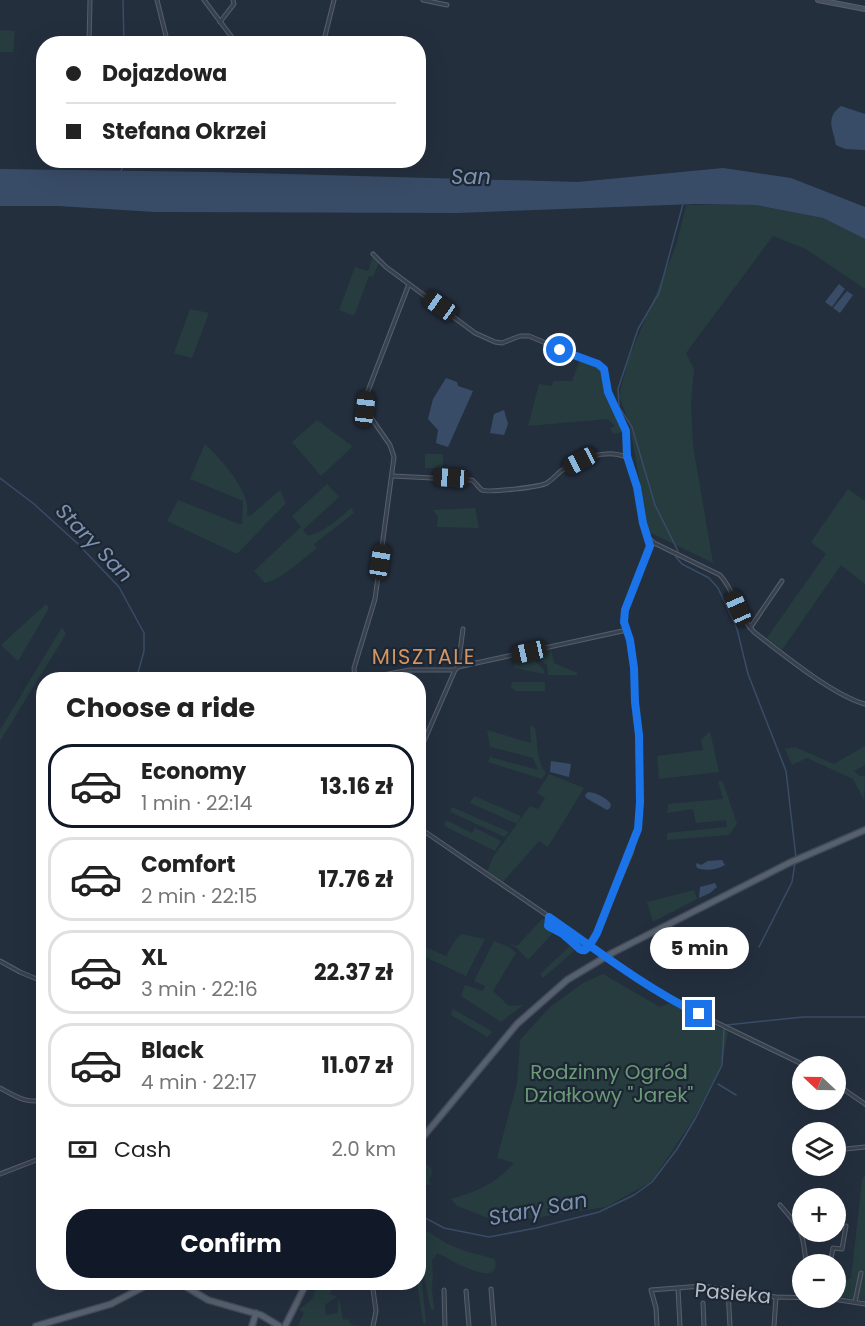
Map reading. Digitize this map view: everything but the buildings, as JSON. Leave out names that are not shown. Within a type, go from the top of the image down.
[{"type":"main road","points":[[818,0],[835,1],[865,9]]},
{"type":"main road","points":[[426,1133],[517,1024],[567,980],[612,953],[789,863],[865,830]]},
{"type":"main road","points":[[36,1326],[111,1304],[138,1290]]},
{"type":"main road","points":[[195,1290],[208,1300],[256,1313],[279,1326]]},
{"type":"main road","points":[[285,1324],[304,1290]]},
{"type":"main road","points":[[252,1326],[256,1313]]},
{"type":"street","points":[[89,36],[90,0]]},
{"type":"street","points":[[157,0],[166,36]]},
{"type":"street","points":[[204,0],[231,36]]},
{"type":"street","points":[[220,22],[234,4],[233,0]]},
{"type":"street","points":[[325,36],[334,0]]},
{"type":"street","points":[[423,0],[447,5]]},
{"type":"street","points":[[373,254],[386,267],[463,324],[495,342],[502,343],[520,336],[529,336],[603,367],[608,392],[626,431],[627,458],[637,487],[650,546]]},
{"type":"street","points":[[355,672],[375,599],[394,457],[390,445],[365,409],[366,396],[409,284]]},
{"type":"street","points":[[393,476],[472,480],[482,490],[491,491],[543,485],[570,466],[603,454],[615,453],[627,458]]},
{"type":"street","points":[[646,536],[654,543],[720,576],[727,583],[750,628],[837,691],[852,700],[865,704]]},
{"type":"street","points":[[549,917],[548,926],[566,936],[579,950],[588,949],[597,933],[638,829],[639,735],[634,668],[624,622],[625,610],[650,546],[654,543]]},
{"type":"street","points":[[750,628],[782,580]]},
{"type":"street","points":[[426,737],[457,668],[463,629]]},
{"type":"street","points":[[399,672],[457,668],[627,630]]},
{"type":"street","points":[[426,832],[669,999],[792,1059]]},
{"type":"street","points":[[0,961],[36,979]]},
{"type":"street","points":[[0,1088],[21,1100],[36,1100]]},
{"type":"street","points":[[846,1091],[865,1104]]},
{"type":"street","points":[[846,1149],[865,1147]]},
{"type":"street","points":[[0,1174],[36,1160]]},
{"type":"street","points":[[780,1205],[797,1224],[803,1235],[805,1254]]},
{"type":"street","points":[[831,1254],[832,1248],[842,1249],[843,1242]]},
{"type":"street","points":[[855,1302],[861,1274]]},
{"type":"street","name":"Pasieka","points":[[657,1326],[656,1308],[651,1290],[702,1286],[792,1297]]},
{"type":"street","points":[[491,1289],[494,1326]]},
{"type":"street","points":[[678,1289],[680,1326]]},
{"type":"street","points":[[373,1290],[376,1311],[373,1326]]},
{"type":"street","points":[[444,1290],[445,1326]]},
{"type":"street","points":[[728,1290],[730,1326]]},
{"type":"street","points":[[466,1292],[469,1326]]},
{"type":"street","points":[[774,1326],[776,1297]]},
{"type":"street","points":[[846,1301],[865,1304]]},
{"type":"street","points":[[703,1304],[705,1326]]},
{"type":"green space","points":[[0,30],[15,31],[13,52],[0,52]]},
{"type":"green space","points":[[686,205],[756,205],[823,218],[865,239],[865,289],[806,249],[773,236],[686,353],[694,369],[691,403],[693,445],[713,563],[649,532],[629,422],[619,396],[628,360],[676,246]]},
{"type":"green space","points":[[373,257],[379,262],[373,277],[369,276],[354,316],[339,310],[355,267],[368,271]]},
{"type":"green space","points":[[190,309],[209,313],[192,358],[174,353]]},
{"type":"green space","points":[[580,360],[602,371],[607,397],[624,432],[613,434],[610,428],[615,426],[608,419],[528,426],[539,384],[551,386],[554,381],[572,381]]},
{"type":"green space","points":[[317,420],[352,446],[321,476],[292,442]]},
{"type":"green space","points":[[205,444],[227,467],[240,487],[245,497],[247,515],[250,516],[280,490],[286,503],[237,554],[167,521],[178,500],[242,524],[243,501],[190,479]]},
{"type":"green space","points":[[425,454],[443,454],[443,468],[425,468]]},
{"type":"green space","points":[[327,484],[339,497],[303,530],[308,536],[326,528],[351,508],[354,513],[314,544],[317,548],[293,568],[265,583],[254,571],[301,527],[292,516]]},
{"type":"green space","points":[[848,489],[865,501],[865,584],[841,565],[782,650],[766,639],[826,554],[811,542]]},
{"type":"green space","points":[[475,508],[479,528],[437,527],[438,517],[433,510]]},
{"type":"green space","points":[[46,604],[49,608],[18,661],[1,645]]},
{"type":"green space","points":[[62,627],[66,634],[43,672],[36,672],[36,683],[0,741],[0,730]]},
{"type":"green space","points":[[551,648],[554,663],[578,673],[577,675],[548,675],[547,665],[535,657],[536,662],[544,670],[544,674],[515,668],[514,657]]},
{"type":"green space","points":[[512,682],[545,682],[545,691],[516,691],[511,687]]},
{"type":"green space","points":[[530,725],[535,728],[539,757],[546,773],[542,779],[488,762],[490,757],[538,770],[533,758],[490,747],[487,730],[531,743]]},
{"type":"green space","points":[[710,731],[719,772],[659,779],[657,756],[703,750],[701,740]]},
{"type":"green space","points":[[865,746],[865,765],[854,771],[860,776],[865,776],[864,800],[853,779],[807,758],[792,765],[785,749],[795,747],[834,764]]},
{"type":"green space","points":[[549,774],[584,788],[548,847],[539,841],[503,882],[487,871],[493,857],[530,806],[538,809],[545,798],[537,793]]},
{"type":"green space","points":[[718,781],[723,782],[737,824],[729,835],[667,840],[667,833],[727,827],[726,820],[696,823],[693,809],[667,813],[668,804],[723,799]]},
{"type":"green space","points":[[474,796],[521,816],[517,824],[470,803]]},
{"type":"green space","points":[[452,807],[509,832],[505,837],[450,812]]},
{"type":"green space","points":[[446,820],[472,833],[475,828],[501,841],[495,851],[444,826]]},
{"type":"green space","points":[[694,890],[697,899],[653,922],[647,902]]},
{"type":"green space","points":[[543,918],[552,934],[528,960],[517,948],[508,943],[517,946]]},
{"type":"green space","points":[[461,934],[485,939],[466,976],[426,957],[426,947],[446,956]]},
{"type":"green space","points":[[494,941],[509,947],[516,953],[493,991],[509,1006],[523,1005],[501,1022],[461,996],[465,985],[483,991],[485,986],[474,981]]},
{"type":"green space","points":[[570,946],[574,951],[543,978],[540,974]]},
{"type":"green space","name":"Rodzinny Ogród Działkowy \"Jarek\"","points":[[603,974],[660,1007],[670,1003],[728,1032],[722,1065],[691,1123],[651,1182],[606,1207],[501,1223],[457,1206],[451,1199],[486,1186],[514,1163],[497,1158],[517,1083],[520,1040],[550,1007],[583,983]]},
{"type":"green space","points":[[453,1009],[493,1032],[487,1037],[451,1015]]},
{"type":"green space","points":[[426,1164],[431,1168],[429,1181],[431,1185],[426,1185]]},
{"type":"green space","points":[[865,1175],[865,1301],[846,1298],[846,1280],[851,1278],[862,1181]]},
{"type":"green space","points":[[426,1232],[460,1249],[495,1259],[495,1268],[490,1273],[483,1273],[462,1266],[437,1253],[432,1261],[433,1311],[430,1307],[426,1286]]},
{"type":"green space","points":[[316,1290],[332,1290],[329,1294],[337,1296],[325,1305],[326,1315],[338,1313],[338,1301],[343,1320],[348,1319],[352,1325],[362,1326],[298,1326],[304,1312],[299,1310],[312,1299]]},
{"type":"green space","points":[[418,1290],[423,1290],[426,1321],[425,1324]]},
{"type":"water","points":[[841,106],[865,114],[865,150],[845,149],[836,145],[832,119],[836,110]]},
{"type":"water","points":[[723,168],[791,178],[865,207],[865,239],[823,218],[756,205],[695,204],[457,213],[155,212],[59,206],[0,206],[0,169],[578,182]]},
{"type":"water","points":[[839,284],[845,289],[832,307],[825,302]]},
{"type":"water","points":[[847,291],[853,295],[840,313],[833,308]]},
{"type":"water","points":[[446,378],[457,382],[458,386],[473,391],[448,447],[436,443],[438,430],[428,419],[433,399]]},
{"type":"water","points":[[504,410],[508,424],[504,435],[490,433],[494,414]]},
{"type":"water","points":[[551,761],[571,764],[569,777],[550,772]]},
{"type":"water","points":[[588,792],[606,799],[611,804],[610,808],[607,810],[586,798],[585,795]]},
{"type":"water","points":[[722,860],[725,865],[715,869],[700,869],[696,865],[697,863],[701,865],[708,861]]},
{"type":"water","points":[[715,883],[717,887],[699,898],[700,887]]},
{"type":"waterway","points":[[123,0],[124,36]]},
{"type":"waterway","points":[[678,551],[655,505],[632,427],[619,407],[618,389],[638,329],[659,293],[683,204]]},
{"type":"waterway","name":"Stary San","points":[[0,478],[34,504],[78,544],[119,587],[144,633],[144,651],[138,672]]},
{"type":"waterway","points":[[676,557],[682,564],[709,578],[718,588],[737,629],[748,674],[786,771],[796,858]]},
{"type":"waterway","points":[[759,947],[792,882],[795,863]]},
{"type":"waterway","name":"Stary San","points":[[426,1218],[444,1228],[489,1237],[599,1212],[634,1195],[652,1182],[677,1149],[722,1065],[724,1030],[727,1025],[803,1017],[865,1017]]},
{"type":"waterway","points":[[718,1084],[736,1095]]},
{"type":"district","name":"MISZTALE","points":[[424,657]]},
{"type":"route","points":[[560,350],[598,364],[604,369],[608,392],[626,431],[629,466],[637,487],[643,523],[650,546],[625,610],[624,622],[630,640],[634,668],[639,735],[638,829],[597,933],[593,940],[588,949],[579,950],[566,936],[548,926],[549,917],[579,937],[594,947],[669,999],[699,1014]]},
{"type":"water label","name":"San","points":[[471,177]]}]
